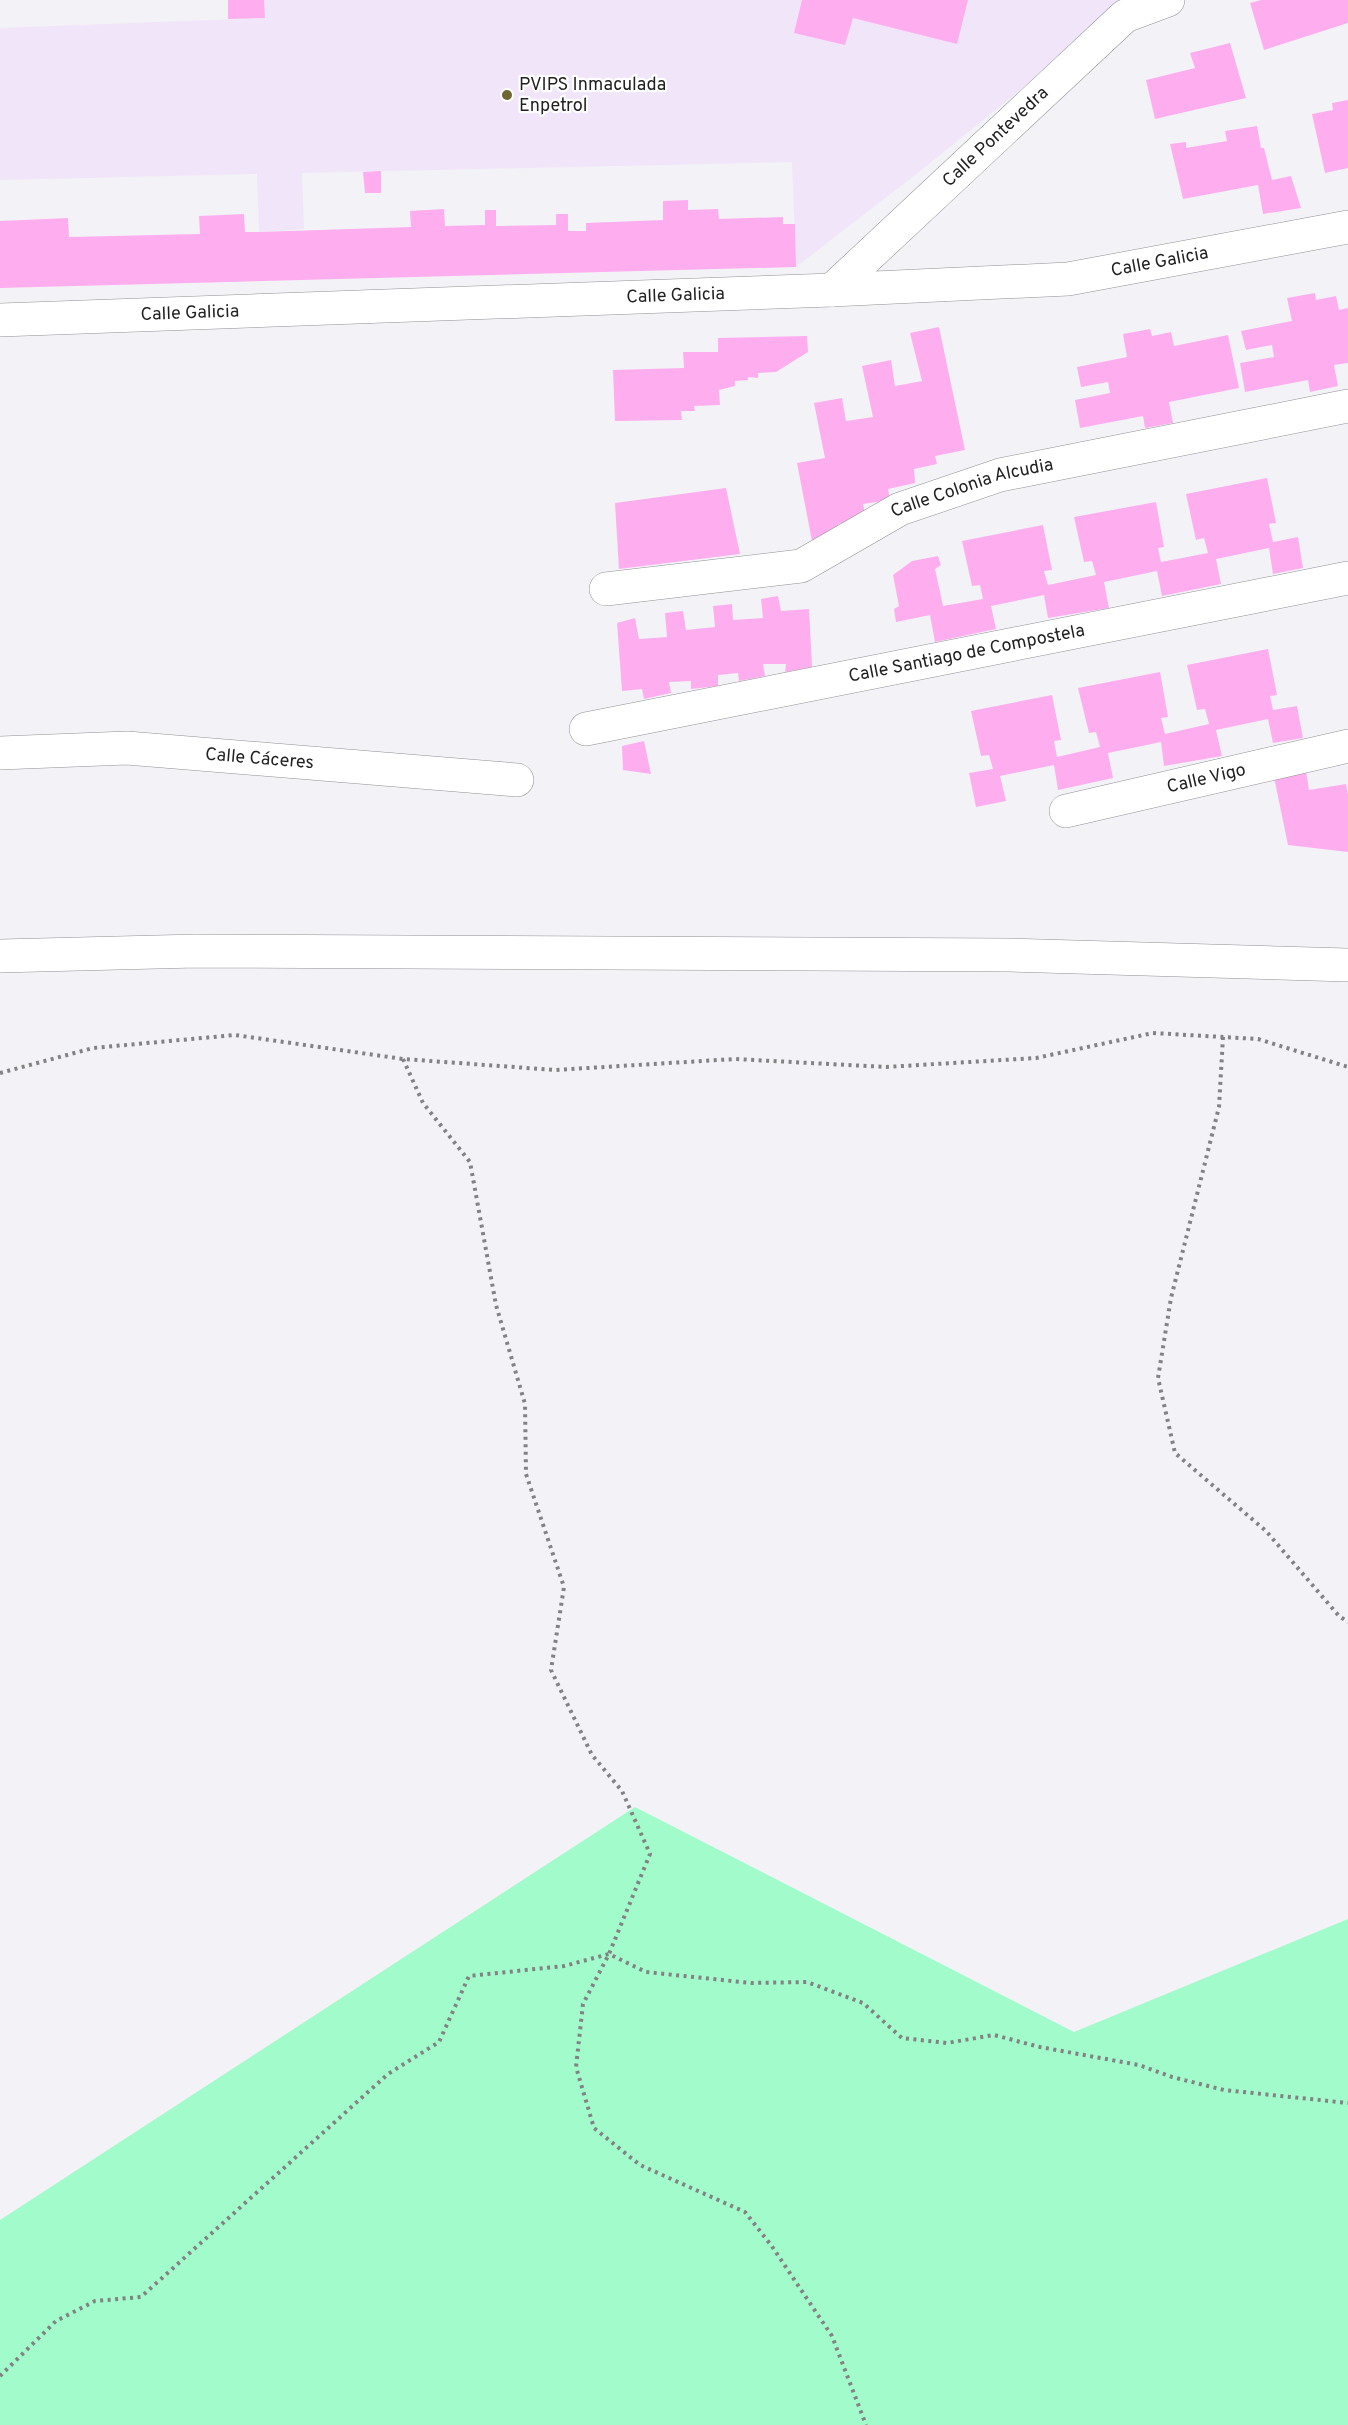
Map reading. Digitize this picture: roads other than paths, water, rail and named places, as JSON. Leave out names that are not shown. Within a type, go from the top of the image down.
[{"type":"street","name":"Calle Pontevedra","points":[[832,291],[1125,16],[1168,0]]},
{"type":"street","name":"Calle Galicia","points":[[0,320],[832,291],[1068,279],[1348,226]]},
{"type":"street","name":"Calle Colonia Alcudia","points":[[606,590],[801,566],[900,509],[999,475],[1348,406]]},
{"type":"street","name":"Calle Santiago de Compostela","points":[[586,729],[1348,578]]},
{"type":"street","name":"Calle Vigo","points":[[1066,811],[1348,746]]},
{"type":"street","name":"Calle Cáceres","points":[[0,753],[127,748],[517,780]]},
{"type":"street","points":[[0,956],[196,951],[1008,954],[1348,965]]},
{"type":"place","name":"PVIPS Inmaculada Enpetrol","points":[[507,95]]}]
